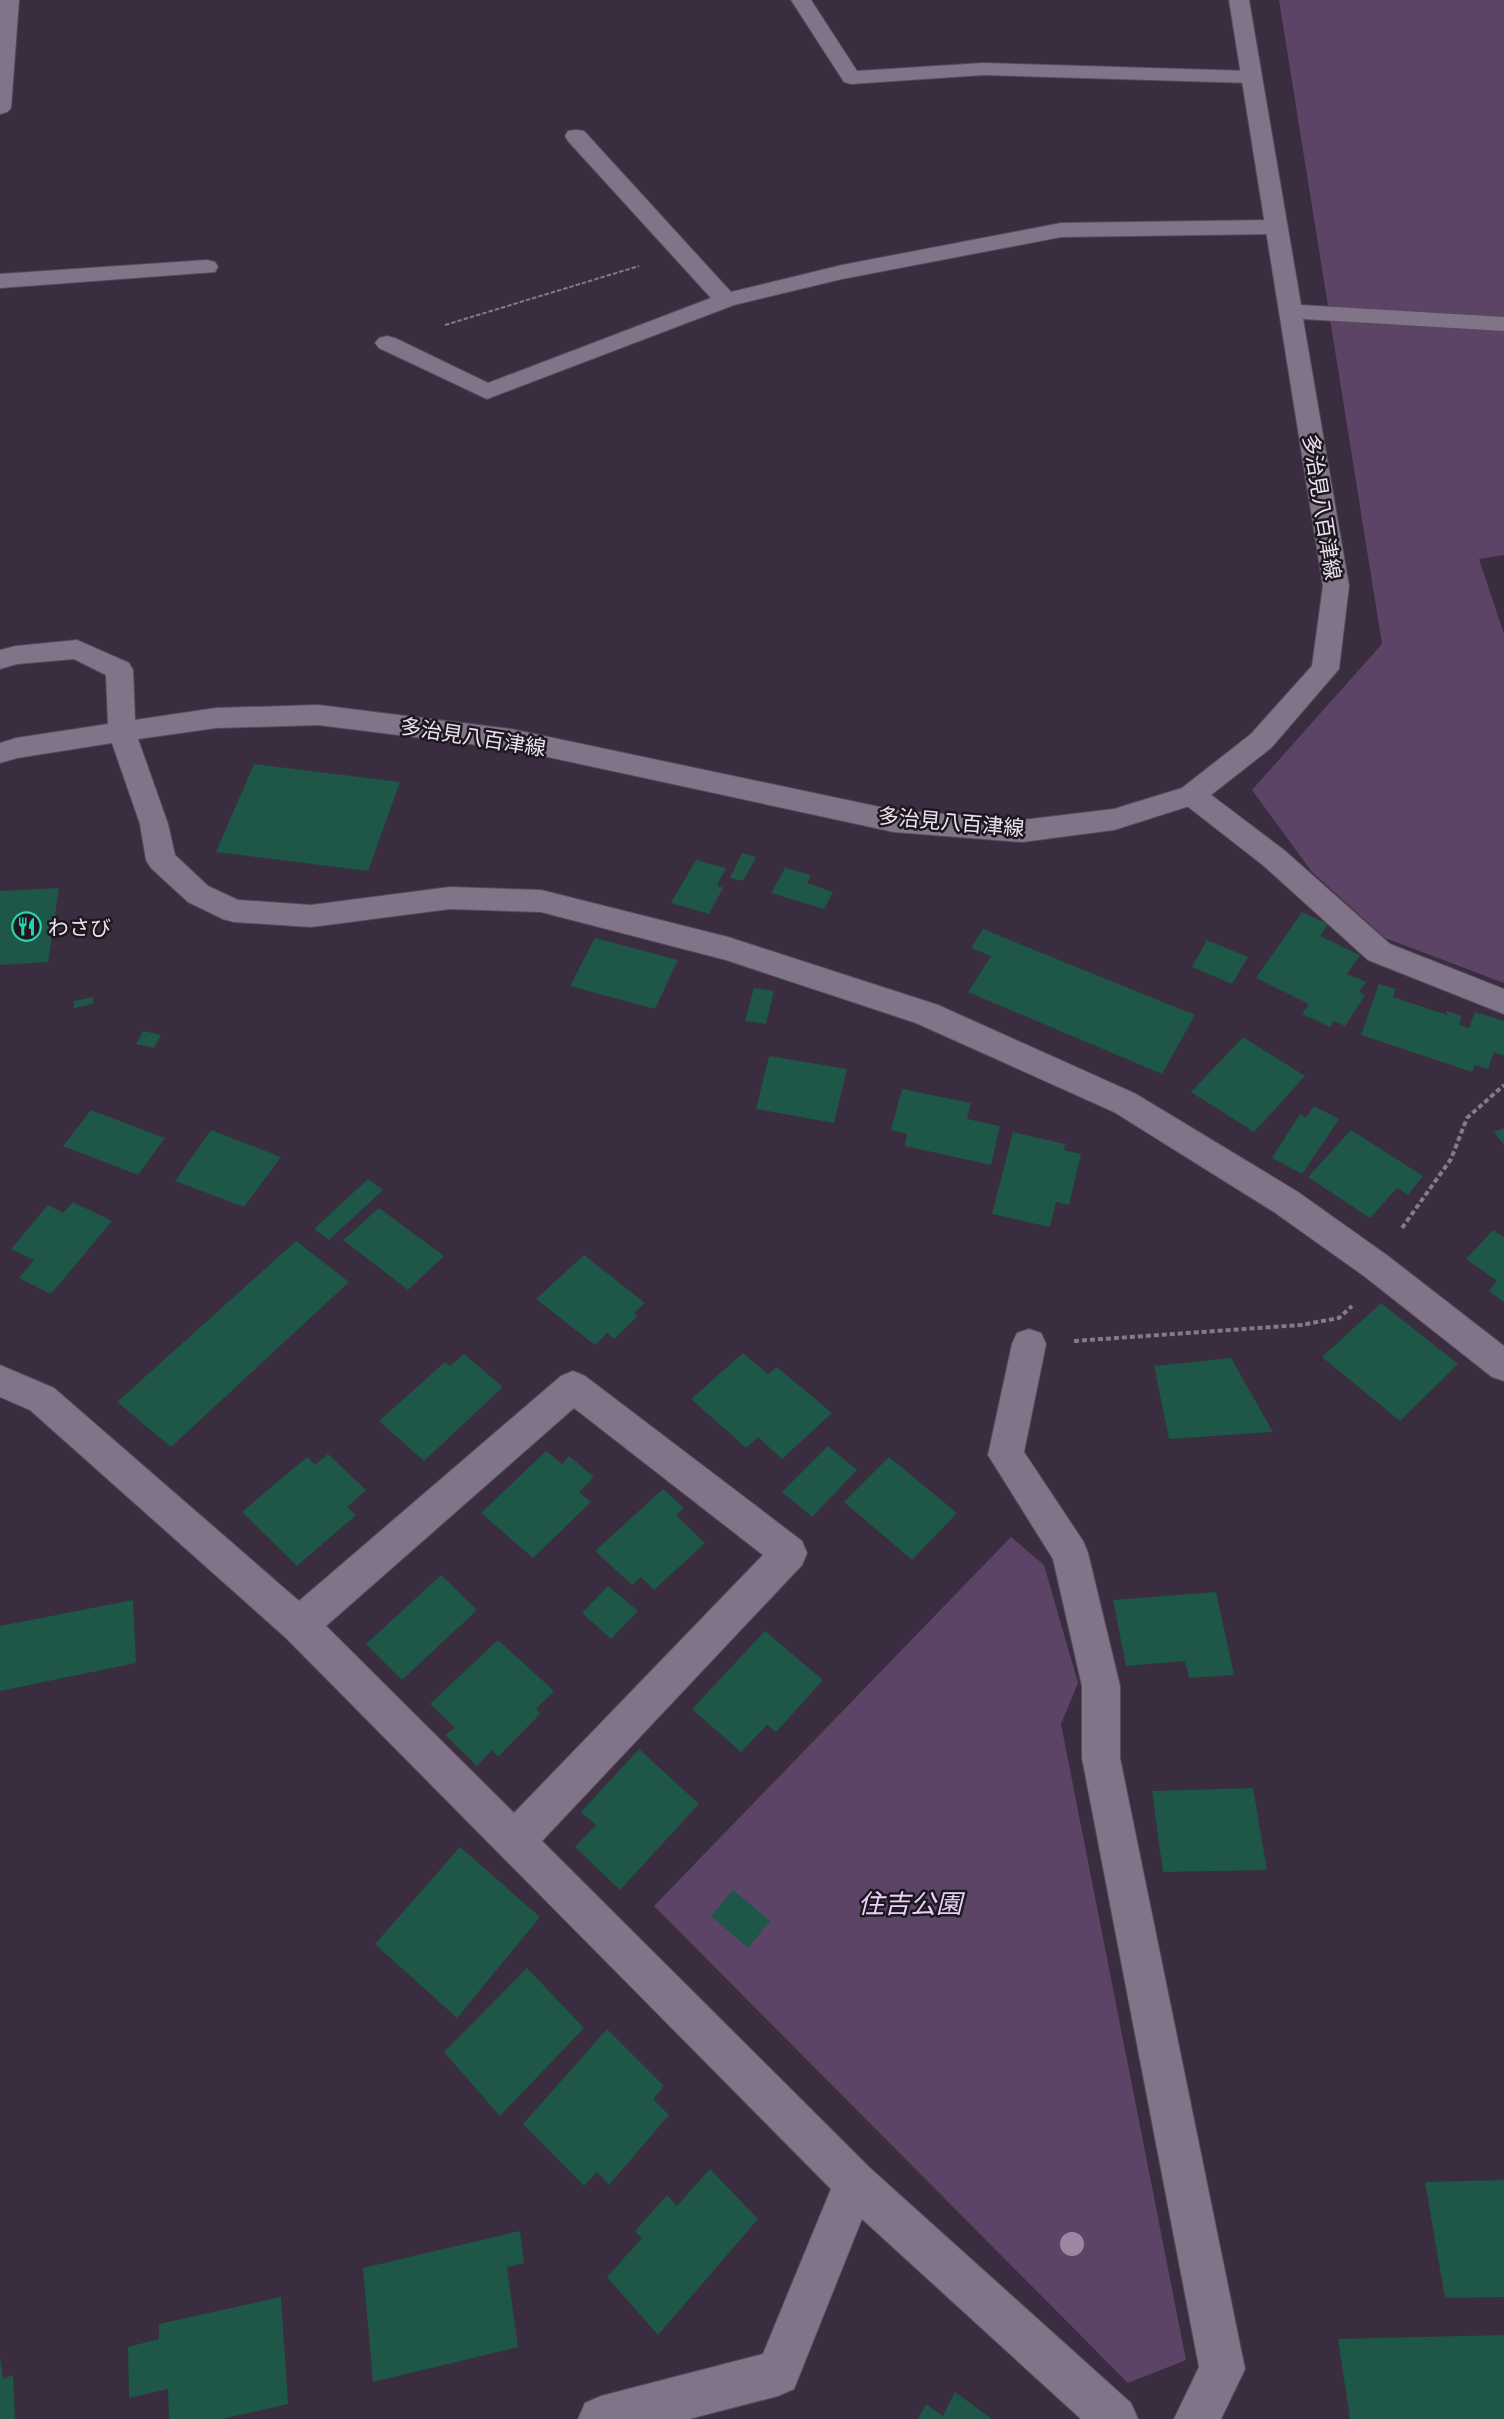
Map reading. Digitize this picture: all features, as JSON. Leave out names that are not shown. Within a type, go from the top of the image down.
[{"type":"street","points":[[0,108],[9,0]]},
{"type":"street","points":[[801,0],[850,78],[983,69],[1251,77]]},
{"type":"street","name":"多治見八百津線","points":[[0,753],[16,748],[216,718],[318,715],[511,740],[894,821],[1022,831],[1114,819],[1192,795],[1261,741],[1325,669],[1336,586],[1292,311],[1238,0]]},
{"type":"street","points":[[576,136],[726,300]]},
{"type":"street","points":[[387,343],[487,392],[726,300],[842,272],[1061,230],[1276,227]]},
{"type":"street","points":[[0,280],[207,267]]},
{"type":"street","points":[[1292,311],[1504,324]]},
{"type":"street","points":[[0,660],[16,655],[77,649],[119,670],[122,733],[154,824],[161,860],[198,894],[234,911],[311,916],[450,898],[541,901],[728,949],[927,1014],[1125,1104],[1165,1128],[1286,1202],[1376,1266],[1504,1366]]},
{"type":"street","points":[[1192,795],[1274,858],[1379,952],[1504,1002]]},
{"type":"street","points":[[1029,1344],[1006,1455],[1070,1553],[1101,1686],[1101,1758],[1222,2369],[1197,2419]]},
{"type":"street","points":[[0,1380],[42,1399],[298,1625],[855,2182],[1115,2419]]},
{"type":"street","points":[[298,1625],[573,1387],[789,1553],[514,1842]]},
{"type":"street","points":[[601,2419],[778,2373],[855,2182]]},
{"type":"path","points":[[387,343],[683,253]]},
{"type":"green space","points":[[1279,0],[1504,0],[1504,555],[1479,559],[1504,634],[1504,983],[1385,938],[1312,872],[1252,790],[1382,644]]},
{"type":"green space","name":"住吉公園","points":[[1011,1537],[1044,1565],[1078,1683],[1061,1724],[1186,2360],[1128,2383],[654,1906]]},
{"type":"building","points":[[254,764],[400,782],[368,871],[216,852]]},
{"type":"building","points":[[742,853],[756,857],[743,881],[730,878]]},
{"type":"building","points":[[696,860],[726,868],[717,885],[723,888],[709,914],[671,903]]},
{"type":"building","points":[[785,868],[811,875],[807,883],[833,892],[824,909],[771,893]]},
{"type":"building","name":"わさび","points":[[59,888],[48,962],[0,965],[0,891]]},
{"type":"building","points":[[1302,912],[1328,924],[1320,936],[1360,955],[1347,974],[1366,982],[1359,992],[1365,995],[1345,1026],[1334,1021],[1330,1027],[1302,1014],[1309,1004],[1256,978]]},
{"type":"building","points":[[983,929],[1195,1015],[1162,1074],[968,992],[991,956],[971,948]]},
{"type":"building","points":[[595,938],[678,960],[655,1009],[570,986]]},
{"type":"building","points":[[1207,940],[1248,957],[1232,984],[1192,967]]},
{"type":"building","points":[[1379,984],[1396,989],[1393,997],[1447,1015],[1447,1011],[1462,1016],[1459,1025],[1469,1028],[1475,1012],[1504,1021],[1504,1056],[1494,1052],[1488,1069],[1475,1065],[1472,1072],[1361,1035]]},
{"type":"building","points":[[754,988],[774,991],[766,1024],[745,1021]]},
{"type":"building","points":[[93,997],[93,1004],[74,1008],[74,1001]]},
{"type":"building","points":[[143,1031],[161,1035],[154,1048],[136,1044]]},
{"type":"building","points":[[1243,1037],[1305,1076],[1254,1132],[1191,1092]]},
{"type":"building","points":[[769,1056],[847,1069],[834,1123],[756,1109]]},
{"type":"building","points":[[902,1089],[971,1103],[967,1119],[1000,1126],[991,1165],[905,1146],[907,1134],[891,1130]]},
{"type":"building","points":[[1314,1106],[1339,1119],[1302,1174],[1272,1158],[1300,1114],[1306,1118]]},
{"type":"building","points":[[91,1110],[165,1138],[138,1175],[63,1146]]},
{"type":"building","points":[[1504,1128],[1504,1145],[1494,1132]]},
{"type":"building","points":[[211,1130],[281,1157],[244,1207],[175,1181]]},
{"type":"building","points":[[1351,1130],[1423,1176],[1408,1195],[1397,1188],[1370,1218],[1308,1177]]},
{"type":"building","points":[[1013,1132],[1065,1144],[1064,1150],[1081,1154],[1069,1205],[1056,1202],[1050,1227],[992,1214]]},
{"type":"building","points":[[368,1179],[383,1190],[329,1240],[314,1229]]},
{"type":"building","points":[[73,1202],[112,1221],[51,1294],[19,1278],[34,1260],[11,1249],[48,1205],[63,1213]]},
{"type":"building","points":[[379,1208],[444,1256],[408,1290],[343,1240]]},
{"type":"building","points":[[1493,1230],[1504,1237],[1504,1302],[1489,1291],[1497,1281],[1466,1259]]},
{"type":"building","points":[[296,1241],[349,1282],[171,1447],[117,1402]]},
{"type":"building","points":[[584,1255],[645,1303],[634,1313],[638,1316],[614,1339],[607,1333],[595,1345],[536,1299]]},
{"type":"building","points":[[1381,1303],[1458,1364],[1400,1421],[1322,1357]]},
{"type":"building","points":[[743,1353],[768,1374],[777,1367],[832,1413],[782,1459],[758,1437],[746,1448],[691,1399]]},
{"type":"building","points":[[464,1354],[503,1387],[424,1461],[379,1421],[445,1362],[450,1366]]},
{"type":"building","points":[[1231,1358],[1273,1432],[1169,1439],[1154,1366]]},
{"type":"building","points":[[828,1446],[857,1470],[812,1517],[782,1492]]},
{"type":"building","points":[[546,1451],[562,1464],[569,1456],[594,1477],[579,1492],[591,1502],[533,1558],[481,1513]]},
{"type":"building","points":[[328,1454],[366,1490],[347,1507],[356,1515],[297,1566],[242,1512],[307,1457],[315,1465]]},
{"type":"building","points":[[889,1457],[957,1513],[912,1560],[844,1502]]},
{"type":"building","points":[[663,1489],[684,1508],[676,1515],[705,1543],[654,1590],[641,1577],[632,1585],[595,1551]]},
{"type":"building","points":[[441,1575],[477,1610],[402,1680],[366,1644]]},
{"type":"building","points":[[608,1586],[638,1611],[611,1639],[582,1613]]},
{"type":"building","points":[[1216,1592],[1234,1675],[1189,1678],[1185,1661],[1126,1666],[1113,1600]]},
{"type":"building","points":[[133,1600],[136,1663],[0,1691],[0,1626]]},
{"type":"building","points":[[765,1631],[823,1680],[776,1732],[767,1725],[741,1752],[692,1709]]},
{"type":"building","points":[[498,1640],[554,1691],[536,1709],[540,1714],[498,1757],[492,1750],[477,1766],[445,1735],[455,1728],[430,1704]]},
{"type":"building","points":[[639,1749],[699,1804],[620,1890],[575,1847],[596,1825],[581,1812]]},
{"type":"building","points":[[1253,1788],[1267,1870],[1163,1872],[1152,1791]]},
{"type":"building","points":[[460,1847],[540,1917],[457,2018],[375,1944]]},
{"type":"building","points":[[733,1890],[770,1921],[748,1948],[711,1916]]},
{"type":"building","points":[[527,1968],[584,2028],[500,2116],[444,2052]]},
{"type":"building","points":[[607,2029],[664,2086],[653,2099],[669,2115],[609,2185],[597,2172],[584,2186],[523,2124]]},
{"type":"building","points":[[710,2169],[758,2219],[658,2335],[607,2277],[642,2238],[635,2231],[667,2195],[677,2206]]},
{"type":"building","points":[[1504,2180],[1504,2297],[1445,2298],[1425,2182]]},
{"type":"building","points":[[520,2231],[524,2263],[507,2267],[518,2347],[373,2382],[363,2268]]},
{"type":"building","points":[[281,2297],[288,2404],[222,2419],[169,2419],[168,2389],[129,2398],[128,2347],[159,2339],[159,2324]]},
{"type":"building","points":[[1504,2335],[1504,2419],[1350,2419],[1338,2339]]},
{"type":"building","points":[[0,2358],[3,2379],[13,2375],[15,2419],[0,2419]]},
{"type":"building","points":[[955,2392],[992,2419],[918,2419],[926,2404],[943,2416]]},
{"type":"place","name":"わさび","points":[[27,927]]}]
